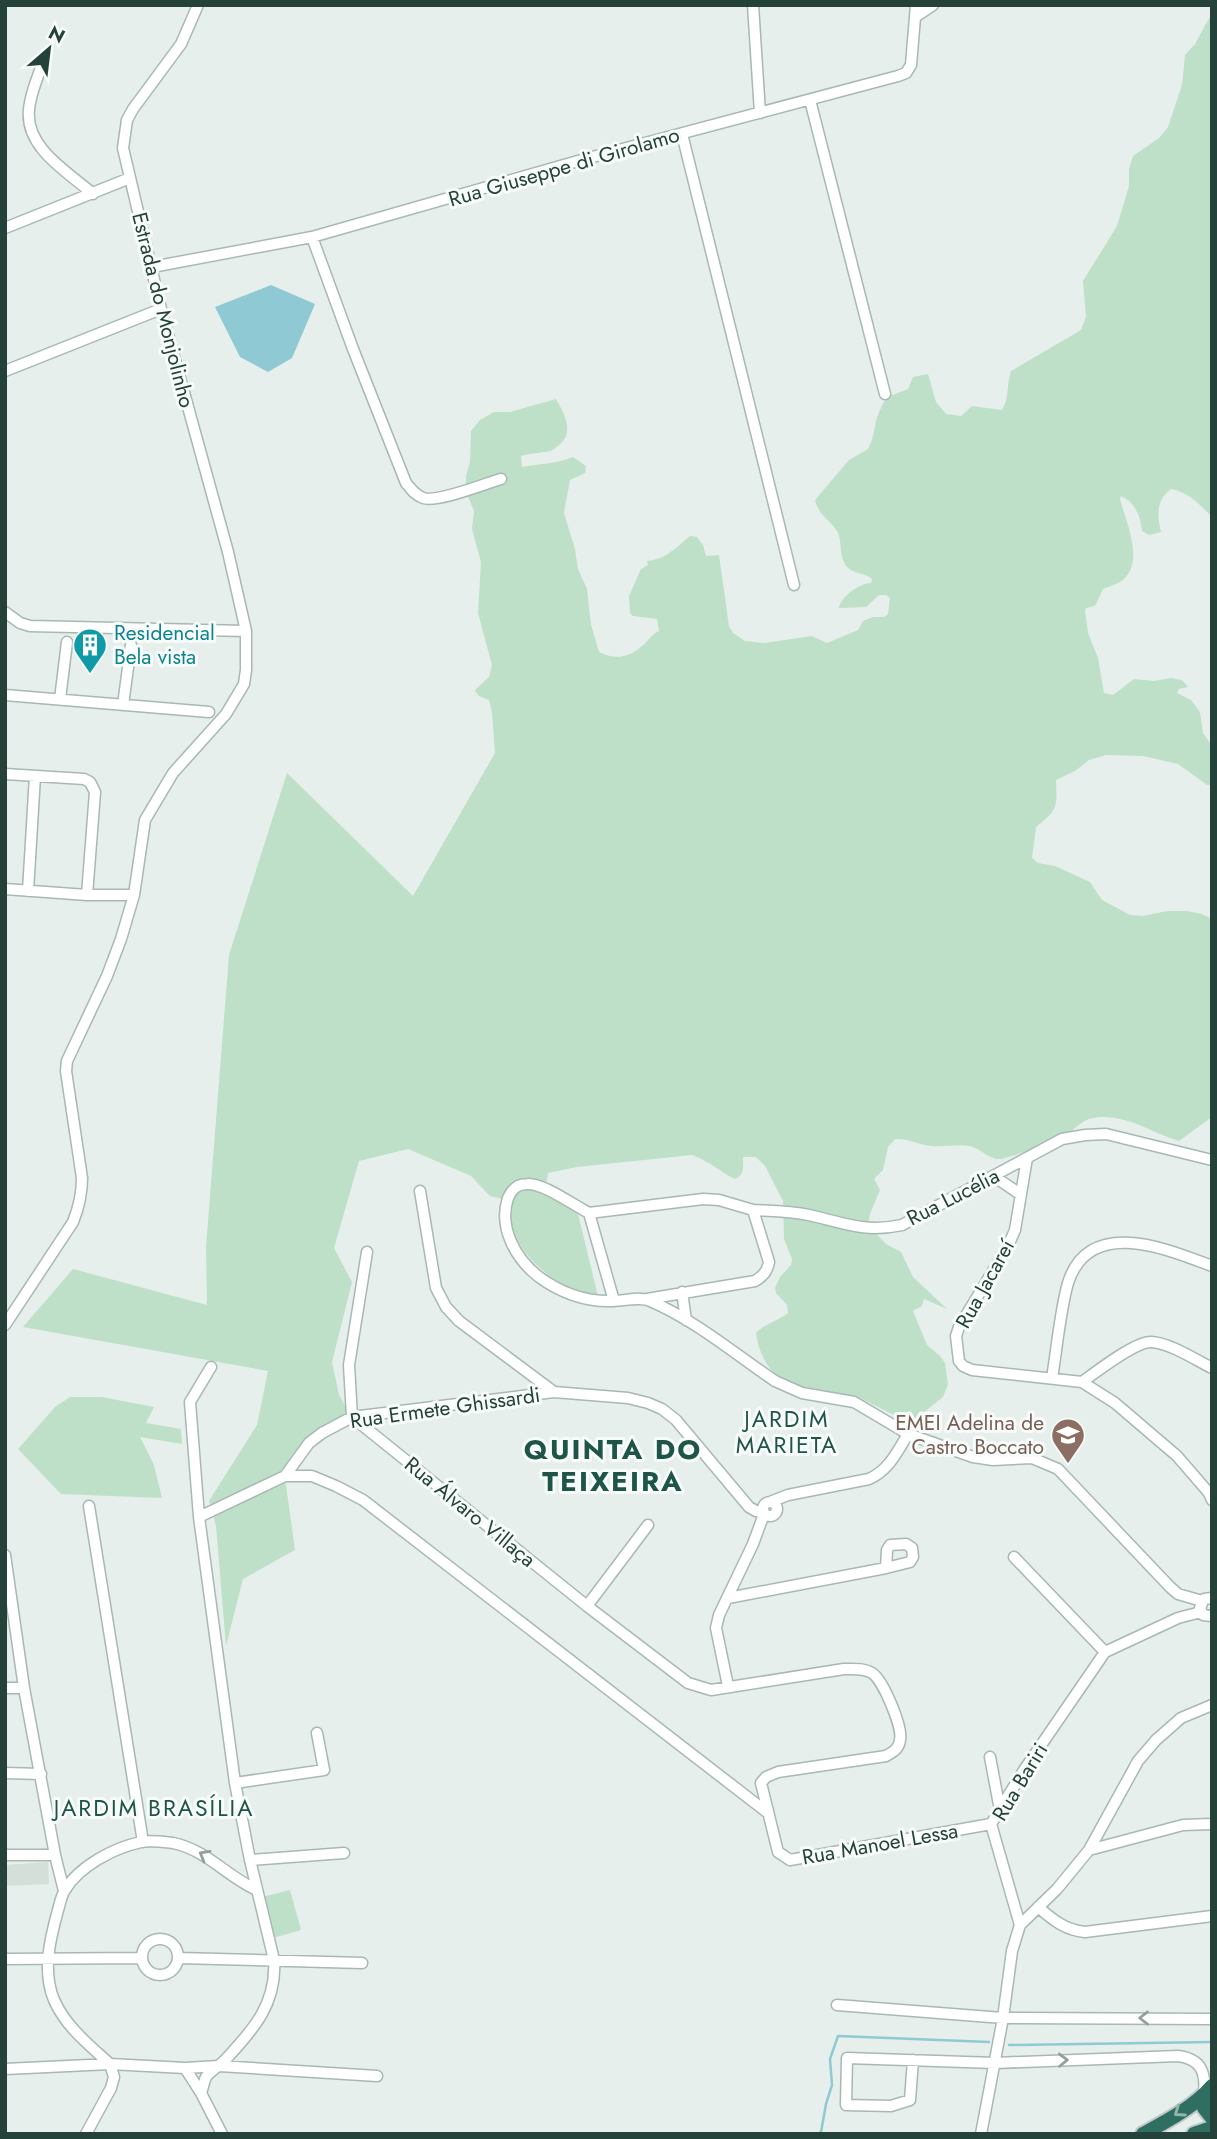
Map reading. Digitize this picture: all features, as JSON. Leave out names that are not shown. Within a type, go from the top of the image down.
[{"type":"highway","points":[[1208,2091],[1204,2108],[1212,2118]]},
{"type":"highway","points":[[1143,2134],[1168,2120],[1208,2091]]},
{"type":"highway","points":[[1194,2134],[1212,2128]]},
{"type":"street","name":"Estrada do Monjolinho","points":[[5,1325],[79,1209],[82,1178],[66,1071],[67,1061],[115,957],[134,895],[145,820],[173,773],[226,714],[244,684],[246,631],[228,552],[161,309],[123,148],[127,120],[181,44],[198,5]]},
{"type":"street","points":[[753,5],[760,113]]},
{"type":"street","name":"Rua Giuseppe di Girolamo","points":[[152,267],[312,237],[585,159],[906,73],[911,65],[916,5]]},
{"type":"street","points":[[915,17],[933,5]]},
{"type":"street","points":[[43,62],[29,110],[32,133],[44,150],[93,194]]},
{"type":"street","points":[[810,100],[885,394]]},
{"type":"street","points":[[682,134],[794,585]]},
{"type":"street","points":[[5,228],[130,178]]},
{"type":"street","points":[[312,237],[406,483],[414,493],[423,498],[435,499],[501,480]]},
{"type":"street","points":[[5,371],[161,309]]},
{"type":"street","points":[[5,612],[20,623],[30,626],[246,631]]},
{"type":"street","points":[[60,699],[67,642]]},
{"type":"street","points":[[123,705],[131,645]]},
{"type":"street","points":[[5,695],[209,712]]},
{"type":"street","points":[[5,774],[84,779],[93,787],[95,792],[87,895]]},
{"type":"street","points":[[28,891],[35,776]]},
{"type":"street","points":[[5,889],[87,895],[134,895]]},
{"type":"street","name":"Rua Lucélia","points":[[589,1213],[703,1199],[866,1229],[883,1229],[902,1225],[1062,1139],[1106,1134],[1212,1160]]},
{"type":"street","name":"Rua Jacareí","points":[[1027,1158],[1015,1230],[959,1327],[956,1346],[959,1361],[972,1370],[1082,1382]]},
{"type":"street","points":[[995,1177],[1020,1194]]},
{"type":"street","points":[[614,1301],[589,1213],[543,1187],[530,1183],[519,1185],[511,1191],[505,1219],[508,1235],[525,1263],[538,1276],[570,1294],[592,1300],[614,1301],[647,1299],[755,1281],[762,1277],[769,1262],[753,1210]]},
{"type":"street","points":[[420,1191],[436,1288],[446,1307],[459,1321],[554,1392]]},
{"type":"street","points":[[1052,1378],[1068,1283],[1082,1259],[1111,1242],[1131,1242],[1174,1252],[1212,1266]]},
{"type":"street","points":[[352,1417],[349,1364],[367,1252]]},
{"type":"street","points":[[682,1292],[687,1320]]},
{"type":"street","points":[[647,1299],[687,1320],[775,1381],[802,1393],[854,1402],[908,1434],[973,1457],[993,1460],[1032,1458],[1058,1469],[1170,1587],[1178,1594],[1205,1604]]},
{"type":"street","points":[[1212,1368],[1152,1342],[1143,1343],[1124,1353],[1082,1382],[1115,1403],[1177,1456],[1212,1500]]},
{"type":"street","points":[[201,2093],[206,2077],[250,2031],[267,2006],[275,1976],[274,1960],[235,1783],[199,1517],[190,1402],[211,1367]]},
{"type":"street","name":"Rua Ermete Ghissardi","points":[[199,1517],[285,1476],[309,1443],[321,1433],[352,1417],[554,1392],[628,1398],[662,1409],[676,1420],[753,1509],[769,1509]]},
{"type":"street","name":"Rua Álvaro Villaça","points":[[352,1417],[587,1606],[688,1683],[711,1690],[728,1686]]},
{"type":"street","points":[[728,1686],[716,1628],[769,1509],[788,1495],[869,1479],[877,1475],[885,1469],[908,1434]]},
{"type":"street","points":[[285,1476],[313,1476],[363,1500],[768,1813]]},
{"type":"street","points":[[89,1506],[143,1842]]},
{"type":"street","points":[[587,1606],[648,1525]]},
{"type":"street","points":[[5,1555],[24,1688],[64,1891]]},
{"type":"street","points":[[1014,1557],[1105,1652],[1205,1604]]},
{"type":"street","points":[[728,1598],[886,1568]]},
{"type":"street","points":[[1205,1604],[1207,1616],[1212,1616]]},
{"type":"street","name":"Rua Bariri","points":[[1020,1925],[992,1824],[1024,1770],[1105,1652]]},
{"type":"street","name":"Rua Manoel Lessa","points":[[728,1686],[859,1669],[874,1674],[901,1728],[898,1746],[886,1756],[778,1772],[766,1777],[761,1783],[778,1852],[790,1860],[992,1824]]},
{"type":"street","points":[[5,1688],[24,1688]]},
{"type":"street","points":[[981,2134],[1003,2018],[1012,1951],[1020,1925],[1057,1889],[1089,1850],[1138,1761],[1156,1740],[1181,1718],[1211,1708]]},
{"type":"street","points":[[235,1783],[324,1770],[317,1733]]},
{"type":"street","points":[[990,1757],[1000,1810]]},
{"type":"street","points":[[5,1773],[41,1774]]},
{"type":"street","points":[[1089,1850],[1183,1825],[1212,1824]]},
{"type":"street","points":[[86,2134],[111,2088],[114,2077],[110,2064],[71,2028],[52,1991],[48,1959],[64,1891],[80,1872],[97,1861],[143,1842],[172,1843],[197,1850],[238,1880],[257,1890]]},
{"type":"street","points":[[250,1860],[344,1853]]},
{"type":"street","points":[[5,1856],[55,1855]]},
{"type":"street","points":[[1038,1907],[1072,1931],[1085,1932],[1212,1916]]},
{"type":"street","points":[[160,1939],[171,1942],[178,1958],[170,1972],[160,1975],[150,1972],[142,1958],[147,1944],[160,1939]]},
{"type":"street","points":[[5,1959],[142,1958]]},
{"type":"street","points":[[178,1958],[362,1963]]},
{"type":"street","points":[[837,2006],[1003,2018],[1212,2019]]},
{"type":"street","points":[[913,2060],[910,2100],[891,2106],[846,2105],[848,2058],[913,2060],[995,2063],[1190,2058],[1202,2069],[1208,2091]]},
{"type":"street","points":[[5,2069],[110,2064],[185,2068],[219,2066],[377,2077]]},
{"type":"street","points":[[185,2068],[222,2134]]},
{"type":"shaded area","points":[[48,1862],[49,1884],[6,1886],[5,1865]]},
{"type":"green space","points":[[1212,13],[1212,517],[1189,496],[1171,489],[1160,503],[1161,532],[1149,535],[1142,531],[1134,506],[1121,496],[1132,540],[1133,562],[1122,581],[1103,589],[1095,606],[1085,610],[1088,633],[1098,658],[1104,693],[1113,695],[1134,679],[1154,681],[1171,678],[1182,680],[1188,687],[1179,689],[1177,693],[1191,700],[1200,712],[1203,733],[1212,746],[1212,785],[1207,785],[1178,764],[1143,756],[1106,755],[1089,760],[1075,771],[1056,780],[1055,807],[1036,827],[1032,858],[1038,863],[1055,866],[1090,882],[1102,900],[1130,915],[1187,911],[1212,919],[1212,1117],[1179,1141],[1123,1120],[1096,1117],[1086,1120],[1052,1141],[999,1159],[970,1146],[932,1146],[895,1139],[888,1147],[883,1170],[874,1179],[880,1190],[868,1225],[886,1244],[901,1252],[913,1277],[947,1309],[924,1299],[922,1306],[913,1311],[927,1345],[945,1363],[948,1385],[943,1397],[914,1420],[906,1421],[858,1397],[784,1383],[765,1361],[756,1333],[788,1313],[787,1305],[775,1288],[780,1277],[791,1265],[792,1259],[784,1239],[783,1201],[765,1166],[756,1157],[743,1157],[742,1173],[735,1179],[692,1155],[577,1167],[548,1173],[545,1193],[578,1214],[598,1296],[570,1288],[542,1270],[530,1258],[514,1232],[512,1201],[490,1196],[471,1176],[408,1149],[359,1161],[334,1248],[352,1282],[332,1362],[339,1395],[355,1423],[310,1445],[285,1478],[295,1550],[243,1579],[226,1646],[216,1526],[209,1501],[257,1425],[268,1371],[23,1327],[73,1269],[207,1305],[206,1247],[229,955],[287,773],[413,896],[495,753],[489,700],[475,691],[489,677],[492,665],[478,613],[481,562],[472,529],[474,511],[466,492],[471,431],[480,420],[494,412],[510,412],[556,399],[566,422],[564,440],[551,451],[521,456],[522,467],[573,457],[586,466],[585,473],[570,480],[564,513],[578,569],[587,589],[591,625],[599,652],[610,656],[627,655],[659,631],[657,619],[633,616],[630,613],[629,596],[641,569],[648,565],[647,561],[665,555],[690,536],[697,537],[706,556],[719,555],[729,626],[733,633],[745,641],[764,643],[812,636],[827,643],[858,630],[863,621],[884,617],[888,614],[890,598],[886,595],[879,595],[866,607],[839,608],[847,595],[856,588],[871,583],[872,579],[851,570],[845,564],[837,531],[819,511],[815,500],[849,460],[868,449],[883,403],[890,396],[908,389],[913,377],[928,374],[936,402],[946,414],[961,416],[972,406],[1002,410],[1011,371],[1081,330],[1086,317],[1083,281],[1117,226],[1129,186],[1129,169],[1133,156],[1159,138],[1168,127],[1182,85],[1185,55],[1195,44]]},
{"type":"green space","points":[[70,1397],[102,1397],[154,1407],[146,1423],[181,1429],[182,1444],[140,1437],[154,1465],[162,1498],[61,1494],[18,1449],[55,1407]]},
{"type":"green space","points":[[290,1890],[301,1930],[273,1938],[262,1897]]},
{"type":"water","points":[[271,285],[315,304],[292,358],[268,372],[240,357],[215,307]]},
{"type":"waterway","points":[[818,2134],[821,2132],[832,2085],[830,2059],[838,2036],[989,2042]]},
{"type":"waterway","points":[[1009,2045],[1212,2042]]},
{"type":"place","name":"Residencial Bela vista","points":[[90,675]]},
{"type":"place","name":"EMEI Adelina de Castro Boccato","points":[[1068,1465]]},
{"type":"district","name":"JARDIM MARIETA","points":[[787,1432]]},
{"type":"district","name":"QUINTA DO TEIXEIRA","points":[[613,1465]]},
{"type":"district","name":"JARDIM BRASÍLIA","points":[[154,1808]]}]
